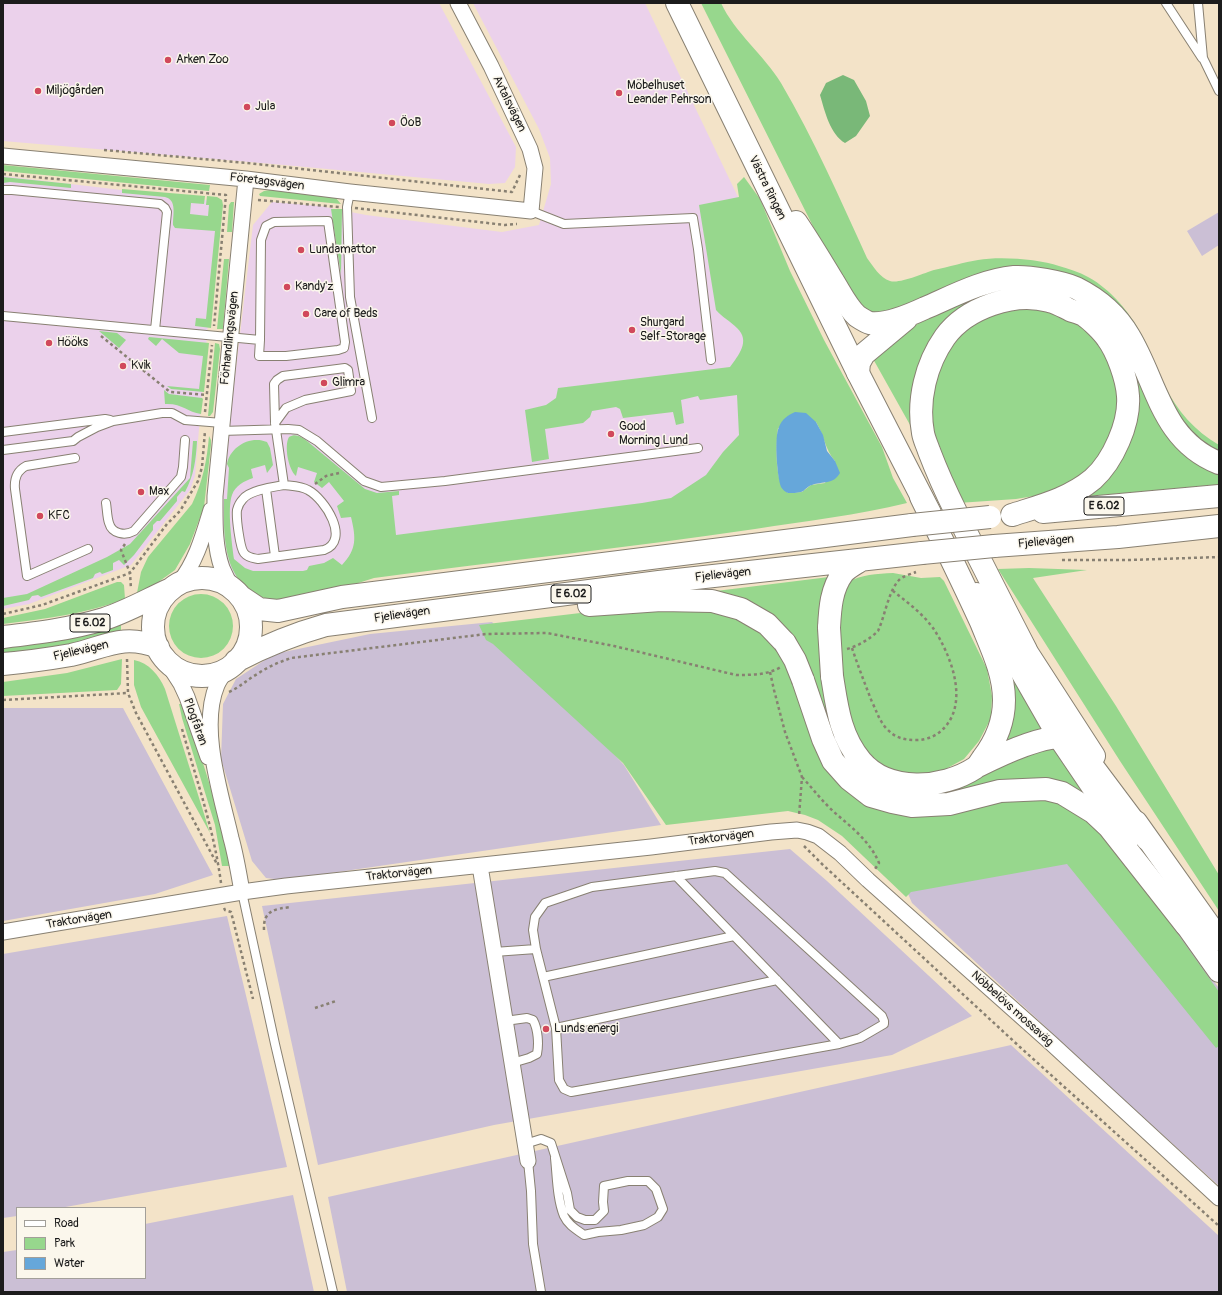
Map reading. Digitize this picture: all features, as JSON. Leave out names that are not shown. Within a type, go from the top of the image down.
[{"type":"main road","name":"Västra Ringen","points":[[677,3],[861,364]]},
{"type":"main road","name":"Västra Ringen","points":[[692,3],[796,222],[861,364]]},
{"type":"main road","points":[[796,222],[844,299],[857,316],[869,323],[890,320],[911,314],[967,290],[990,282],[1013,277],[1028,277],[1074,288],[1098,301],[1117,318],[1129,335],[1157,398],[1176,430],[1200,453],[1219,463]]},
{"type":"main road","points":[[1012,515],[1056,501],[1094,478],[1109,460],[1120,439],[1126,420],[1128,396],[1116,354],[1107,337],[1085,316],[1049,301],[1026,298],[1006,300],[990,305],[964,318],[950,330],[935,351],[928,368],[921,410],[923,434],[937,472],[1026,650]]},
{"type":"main road","points":[[861,364],[911,314]]},
{"type":"main road","points":[[861,364],[921,497],[972,601],[994,652],[1004,699],[1003,717],[999,733],[990,750],[976,767]]},
{"type":"main road","points":[[861,364],[1026,650],[1147,839]]},
{"type":"main road","name":"Fjelievägen","points":[[3,637],[58,630],[105,618],[144,602],[190,579],[204,578],[217,580],[259,609],[278,611],[342,596],[912,525],[1219,496]]},
{"type":"main road","points":[[921,497],[1059,737],[1186,925],[1219,971]]},
{"type":"main road","name":"Fjelievägen","points":[[3,664],[73,654],[126,640],[144,643],[160,652],[171,664],[180,670],[197,675],[214,674],[260,649],[301,632],[326,625],[659,582],[861,560],[920,562],[994,546],[1219,526]]},
{"type":"main road","points":[[861,560],[844,573],[833,591],[829,628],[832,676],[837,711],[845,737],[861,761],[877,774],[897,782],[920,785],[935,784],[1023,746],[1048,738],[1059,737],[1069,739],[1078,747],[1219,939]]},
{"type":"main road","points":[[160,652],[153,628],[154,615],[159,603],[176,586]]},
{"type":"main road","points":[[232,664],[245,648],[250,633],[248,612],[236,592]]},
{"type":"main road","points":[[405,614],[466,618],[591,605],[661,600],[712,601],[740,609],[767,624],[785,643],[795,660],[823,739],[833,761],[849,779],[871,796],[912,806],[949,804],[1000,791],[1046,789],[1062,794],[1093,812],[1108,827],[1186,925]]},
{"type":"street","name":"Avtalsvägen","points":[[458,3],[491,66],[530,148],[535,168],[531,211]]},
{"type":"street","name":"Företagsvägen","points":[[3,156],[246,179],[350,192],[531,211]]},
{"type":"street","name":"Förhandlingsvägen","points":[[236,592],[222,568],[219,557],[215,526],[215,496],[246,179]]},
{"type":"street","name":"Förhandlingsvägen","points":[[176,586],[191,567],[197,553],[215,496]]},
{"type":"street","name":"Plogfåran","points":[[160,652],[181,684],[187,697],[220,792]]},
{"type":"street","name":"Plogfåran","points":[[232,664],[217,685],[214,695],[211,728],[213,753],[220,792],[232,838],[242,892]]},
{"type":"street","name":"Traktorvägen","points":[[3,932],[242,892],[797,830]]},
{"type":"street","name":"Nöbbelövs mossaväg","points":[[797,830],[818,836],[840,853],[1219,1198]]},
{"type":"street","points":[[480,866],[528,1161]]},
{"type":"lane","points":[[1166,3],[1203,58],[1219,91]]},
{"type":"lane","points":[[1198,3],[1203,58]]},
{"type":"lane","points":[[3,190],[160,204],[164,207],[167,212],[155,330]]},
{"type":"lane","points":[[350,192],[347,207],[350,297],[372,418]]},
{"type":"lane","points":[[531,211],[564,224],[693,218],[711,360]]},
{"type":"lane","points":[[328,221],[345,342],[344,348],[286,356],[259,356],[260,340],[261,240],[266,226],[274,222],[328,221]]},
{"type":"lane","points":[[3,316],[260,340]]},
{"type":"lane","points":[[275,426],[286,408],[305,400],[351,391],[348,370],[346,368],[283,376],[274,384],[275,426],[284,485]]},
{"type":"lane","points":[[3,450],[73,442],[78,437],[113,421],[167,412],[185,420],[205,422],[222,427],[275,426],[299,430],[317,441],[347,468],[369,484],[389,487],[698,448]]},
{"type":"lane","points":[[3,432],[105,419],[113,421]]},
{"type":"lane","points":[[106,503],[108,522],[111,527],[118,532],[128,534],[136,530],[181,477],[183,468],[184,440]]},
{"type":"lane","points":[[75,458],[26,466],[21,469],[14,481],[28,576],[88,549]]},
{"type":"lane","points":[[284,485],[296,486],[308,490],[321,502],[332,516],[334,541],[331,546],[324,550],[258,559],[250,558],[246,555],[242,548],[237,512],[238,505],[246,496],[284,485]]},
{"type":"lane","points":[[266,489],[275,556]]},
{"type":"lane","points":[[715,871],[725,873],[882,1016],[884,1024],[860,1038],[839,1044],[571,1092],[564,1089],[559,1080],[556,1028],[536,949],[534,930],[535,917],[545,903],[592,887],[715,871]]},
{"type":"lane","points":[[676,876],[839,1044]]},
{"type":"lane","points":[[242,892],[275,1044],[333,1292]]},
{"type":"lane","points":[[543,977],[734,936]]},
{"type":"lane","points":[[494,952],[536,949]]},
{"type":"lane","points":[[556,1028],[777,980]]},
{"type":"lane","points":[[505,1021],[527,1018],[533,1020],[536,1031],[538,1048],[537,1054],[512,1063]]},
{"type":"lane","points":[[525,1144],[541,1139],[551,1143],[567,1193],[570,1210],[577,1217],[585,1220],[595,1220],[601,1216],[604,1211],[604,1186],[628,1181],[648,1181],[656,1189],[663,1209],[658,1217],[644,1225],[584,1235],[573,1228],[564,1217],[560,1201],[555,1158]]},
{"type":"lane","points":[[528,1161],[533,1244],[541,1292]]},
{"type":"path","points":[[107,150],[247,163],[512,192],[521,173]]},
{"type":"path","points":[[3,174],[226,195],[244,199],[347,207],[505,225],[522,223],[528,219],[531,211]]},
{"type":"path","points":[[3,614],[48,603],[130,573],[161,532],[180,511],[198,481],[202,467],[206,395],[226,195]]},
{"type":"path","points":[[95,334],[100,336],[170,392],[206,395]]},
{"type":"path","points":[[308,490],[326,476],[339,473],[347,468]]},
{"type":"path","points":[[128,534],[126,542],[121,550],[130,573],[132,596]]},
{"type":"path","points":[[1060,560],[1130,560],[1219,557]]},
{"type":"path","points":[[846,649],[852,648],[873,636],[878,631],[893,591],[900,580],[910,574],[920,562]]},
{"type":"path","points":[[852,648],[878,718],[895,736],[908,740],[922,740],[937,734],[950,721],[956,706],[957,694],[954,675],[943,645],[923,616],[893,591]]},
{"type":"path","points":[[214,695],[227,693],[236,689],[274,664],[291,658],[486,634],[547,633],[614,646],[736,675],[754,675],[770,672],[785,665]]},
{"type":"path","points":[[127,659],[128,693],[136,713],[218,866]]},
{"type":"path","points":[[770,672],[785,732],[802,777],[833,811],[864,840],[876,855],[879,863],[868,880],[855,894]]},
{"type":"path","points":[[3,700],[128,693]]},
{"type":"path","points":[[181,725],[213,838],[225,910],[231,912],[254,1000]]},
{"type":"path","points":[[802,777],[797,830],[801,842],[1021,1048],[1219,1226]]},
{"type":"path","points":[[264,930],[263,922],[267,915],[276,909],[291,907]]},
{"type":"path","points":[[315,1008],[336,1001]]},
{"type":"shaded area","points":[[3,3],[439,3],[516,147],[515,167],[505,183],[489,184],[3,141]]},
{"type":"shaded area","points":[[473,3],[645,3],[738,197],[775,388],[707,505],[242,588],[228,570],[221,521],[226,452],[253,225],[272,202],[320,206],[366,215],[502,232],[539,225],[551,184],[550,158],[539,129]]},
{"type":"shaded area","points":[[3,176],[214,201],[218,206],[195,476],[190,490],[131,565],[29,604],[3,609]]},
{"type":"shaded area","points":[[1219,212],[1219,245],[1202,256],[1187,231]]},
{"type":"shaded area","points":[[492,622],[624,765],[661,825],[283,880],[266,878],[252,861],[221,759],[223,704],[236,679],[274,654],[370,634]]},
{"type":"shaded area","points":[[3,708],[123,708],[213,875],[155,894],[3,921]]},
{"type":"shaded area","points":[[1075,842],[1146,885],[1199,962],[1219,988],[1219,1186],[912,903],[902,880]]},
{"type":"shaded area","points":[[790,849],[827,881],[972,1016],[892,1055],[494,1125],[318,1165],[262,906]]},
{"type":"shaded area","points":[[227,916],[287,1167],[66,1207],[16,1207],[16,1216],[3,1218],[3,954]]},
{"type":"shaded area","points":[[1011,1045],[1219,1236],[1219,1292],[347,1292],[328,1197]]},
{"type":"shaded area","points":[[293,1195],[314,1292],[3,1292],[3,1252],[16,1250],[16,1279],[146,1279],[146,1224]]},
{"type":"green space","points":[[701,3],[721,3],[734,24],[781,83],[816,147],[867,258],[883,277],[894,282],[900,281],[962,263],[997,258],[1019,259],[1051,264],[1070,269],[1088,277],[1097,282],[1113,296],[1127,312],[1150,350],[1165,386],[1175,404],[1195,427],[1219,445],[1219,454],[1203,446],[1059,274],[886,313],[870,314],[843,286]]},
{"type":"green space","points":[[843,75],[854,80],[866,101],[870,116],[856,136],[845,143],[835,134],[826,115],[820,95],[826,83]]},
{"type":"green space","points":[[3,165],[210,185],[209,191],[3,171]]},
{"type":"green space","points":[[3,177],[71,184],[71,188],[10,182],[3,183]]},
{"type":"green space","points":[[744,177],[760,199],[790,271],[824,340],[882,447],[893,478],[907,503],[851,514],[707,536],[374,578],[352,585],[279,601],[261,596],[247,588],[237,577],[230,564],[226,549],[224,533],[224,499],[227,499],[229,468],[227,464],[229,458],[236,448],[248,441],[261,440],[267,442],[270,448],[273,465],[267,473],[265,465],[251,469],[253,478],[238,486],[232,495],[230,527],[234,559],[245,568],[253,571],[303,571],[307,570],[309,566],[324,563],[333,558],[342,565],[353,548],[354,531],[351,517],[341,518],[337,506],[344,501],[329,482],[322,488],[314,482],[317,473],[298,467],[296,476],[293,473],[289,463],[287,445],[289,437],[294,435],[307,441],[365,489],[377,493],[399,491],[399,495],[392,496],[396,535],[671,498],[706,475],[723,452],[739,435],[737,395],[700,400],[698,396],[681,400],[684,423],[676,425],[673,412],[623,418],[620,409],[616,407],[592,411],[590,417],[583,423],[545,429],[549,459],[532,462],[525,410],[546,405],[556,398],[558,388],[730,367],[742,348],[743,338],[737,328],[716,310],[699,205],[739,197],[737,184]],"holes":[[[816,422],[829,452],[835,461],[825,483],[811,485],[802,492],[788,493],[783,489],[778,473],[778,428]]]},
{"type":"green space","points":[[122,189],[205,196],[204,204],[191,203],[190,214],[208,216],[209,205],[206,205],[207,196],[217,197],[222,200],[223,205],[211,328],[195,326],[196,318],[206,319],[215,231],[175,228],[173,225],[173,204],[169,199],[165,197],[122,193]]},
{"type":"green space","points":[[270,190],[335,197],[341,204],[260,196],[259,194]]},
{"type":"green space","points":[[231,202],[234,202],[232,232],[227,232],[229,205]]},
{"type":"green space","points":[[331,209],[342,209],[341,275]]},
{"type":"green space","points":[[224,259],[229,259],[223,329],[217,329]]},
{"type":"green space","points":[[1013,283],[1073,293],[1219,471],[1219,485],[1079,497],[1096,485],[1134,376],[1055,294],[942,327],[914,432],[872,357],[898,335],[955,303]]},
{"type":"green space","points":[[1017,306],[1068,315],[1098,339],[1117,375],[1120,414],[1096,464],[1066,487],[1040,495],[1016,499],[958,503],[940,459],[928,409],[937,366],[965,327]]},
{"type":"green space","points":[[99,331],[117,333],[126,340],[119,348]]},
{"type":"green space","points":[[149,337],[209,343],[204,392],[171,389],[167,386],[199,389],[203,356],[179,353],[162,339],[156,346],[148,339]]},
{"type":"green space","points":[[215,343],[219,344],[220,349],[213,412],[210,416],[208,416]]},
{"type":"green space","points":[[164,390],[169,394],[202,398],[201,414],[180,406],[165,404]]},
{"type":"green space","points":[[209,436],[211,445],[204,507],[190,544],[175,570],[157,583],[137,593],[141,572],[148,557],[192,504],[204,470]]},
{"type":"green space","points":[[193,441],[197,441],[195,461],[191,480],[185,492],[182,491],[177,497],[177,501],[160,521],[157,521],[153,525],[153,530],[134,555],[124,565],[119,560],[113,563],[113,570],[102,574],[100,572],[95,574],[93,578],[41,597],[38,595],[32,596],[29,600],[3,606],[3,598],[27,594],[107,557],[130,544],[190,478]]},
{"type":"green space","points":[[1029,568],[1087,570],[1033,578],[1116,706],[1219,875],[1219,911],[1120,761],[998,569]]},
{"type":"green space","points":[[893,573],[921,578],[940,577],[944,581],[987,669],[992,696],[991,718],[979,741],[964,759],[931,777],[895,774],[875,762],[857,742],[842,689],[838,621],[847,583],[863,576]]},
{"type":"green space","points":[[829,577],[832,714],[889,786],[1060,747],[1092,800],[950,796],[879,790],[863,780],[835,748],[806,663],[708,592]]},
{"type":"green space","points":[[117,582],[121,582],[124,585],[125,599],[95,609],[50,618],[3,624],[3,618],[45,609]]},
{"type":"green space","points":[[201,594],[219,600],[227,608],[233,626],[227,644],[219,652],[201,658],[183,652],[175,644],[169,626],[175,608],[183,600]]},
{"type":"green space","points":[[631,607],[720,611],[752,624],[782,654],[848,789],[997,800],[1047,798],[1088,818],[1158,906],[1219,992],[1219,1046],[1216,1048],[1067,864],[911,892],[906,897],[842,836],[818,820],[805,815],[788,811],[666,825],[623,763],[493,644],[486,640],[479,625]]},
{"type":"green space","points":[[121,621],[121,631],[74,645],[3,655],[3,647]]},
{"type":"green space","points":[[122,659],[121,684],[117,690],[3,696],[3,682],[67,673]]},
{"type":"green space","points":[[134,660],[153,670],[165,689],[210,833],[141,707],[134,685]]},
{"type":"green space","points":[[1004,662],[1048,730],[999,750]]},
{"type":"green space","points":[[179,704],[182,704],[186,713],[218,811],[224,833],[229,866],[222,866],[215,825]]},
{"type":"water","points":[[795,412],[806,413],[816,422],[823,435],[827,451],[835,461],[840,473],[831,481],[807,487],[801,492],[788,493],[781,487],[777,466],[777,432],[782,422]]},
{"type":"place","name":"Arken Zoo","points":[[168,60]]},
{"type":"place","name":"Miljögården","points":[[38,91]]},
{"type":"place","name":"Möbelhuset Leander Pehrson","points":[[619,93]]},
{"type":"place","name":"Jula","points":[[247,107]]},
{"type":"place","name":"ÖoB","points":[[392,123]]},
{"type":"place","name":"Lundamattor","points":[[301,250]]},
{"type":"place","name":"Kandy'z","points":[[287,287]]},
{"type":"place","name":"Care of Beds","points":[[306,314]]},
{"type":"place","name":"Shurgard Self-Storage","points":[[632,330]]},
{"type":"place","name":"Hööks","points":[[49,343]]},
{"type":"place","name":"Kvik","points":[[123,366]]},
{"type":"place","name":"Glimra","points":[[324,383]]},
{"type":"place","name":"Good Morning Lund","points":[[611,434]]},
{"type":"place","name":"Max","points":[[141,492]]},
{"type":"place","name":"KFC","points":[[40,516]]},
{"type":"place","name":"Lunds energi","points":[[546,1029]]}]
